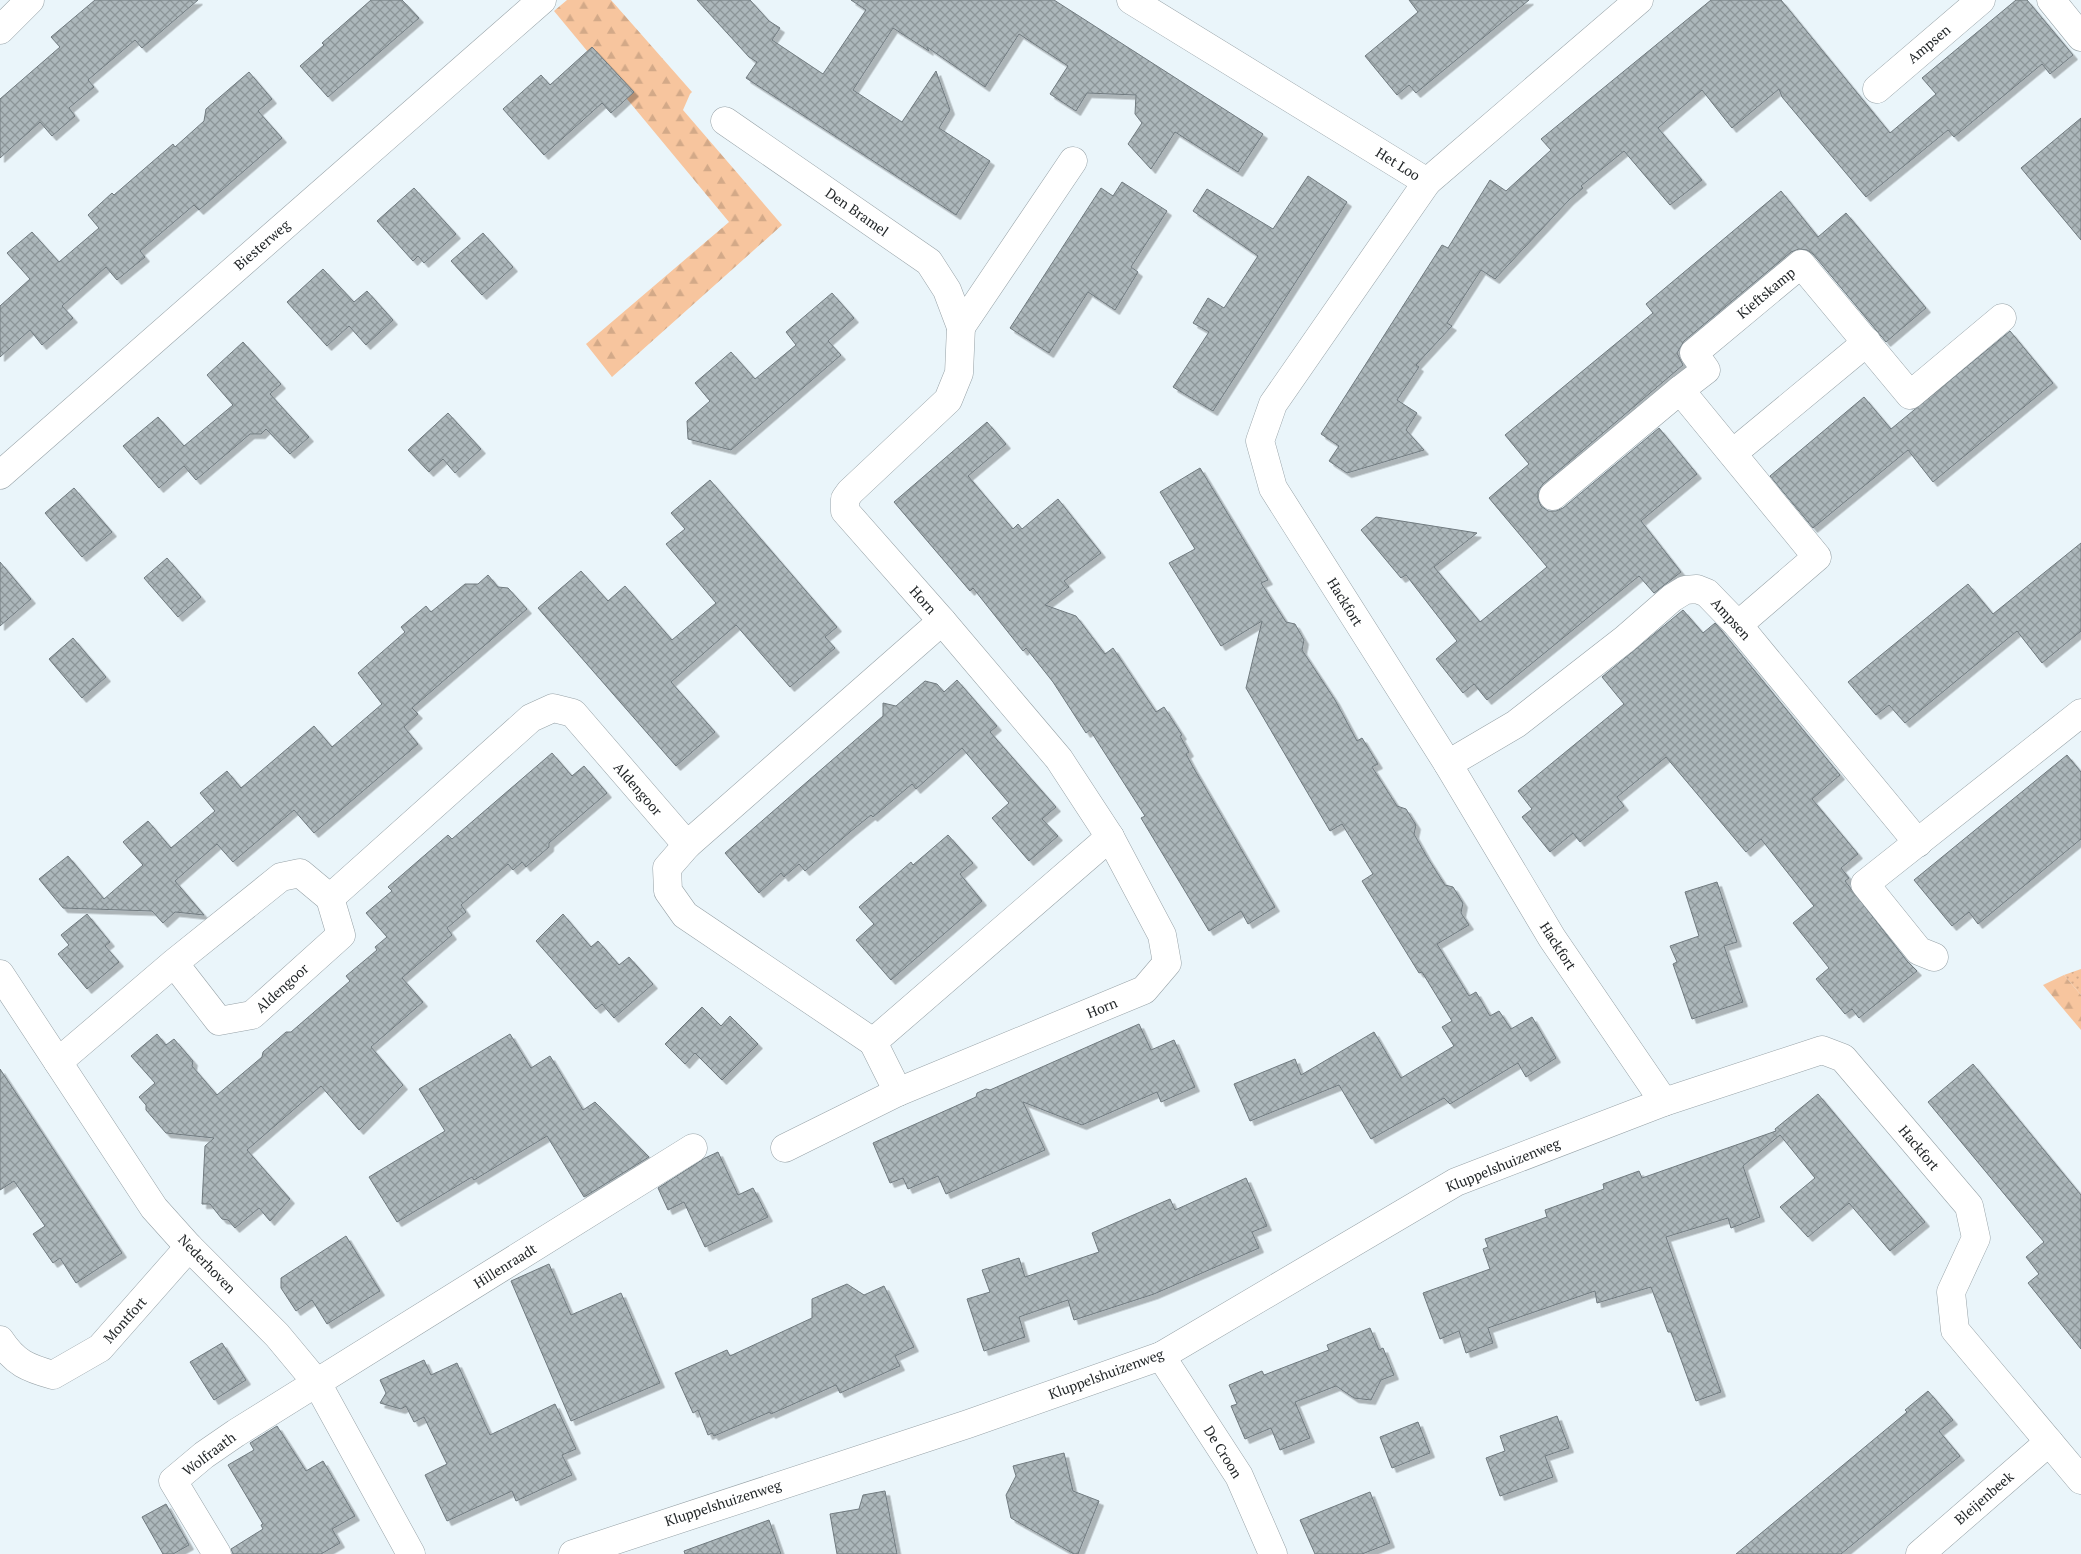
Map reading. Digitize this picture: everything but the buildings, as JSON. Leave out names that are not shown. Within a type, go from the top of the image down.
[{"type":"street","points":[[0,30],[30,0]]},
{"type":"street","name":"Het Loo","points":[[1136,1],[1427,182],[1639,0]]},
{"type":"street","name":"Ampsen","points":[[1877,89],[1981,0]]},
{"type":"street","points":[[2060,3],[2081,37]]},
{"type":"street","name":"Biesterweg","points":[[0,475],[526,5]]},
{"type":"street","name":"Den Bramel","points":[[725,121],[929,262],[947,290],[961,327],[959,373]]},
{"type":"street","points":[[961,327],[1073,161]]},
{"type":"street","name":"Hackfort","points":[[1427,182],[1273,404],[1260,441],[1273,488],[1448,764],[1552,938],[1664,1102],[1822,1050],[1843,1058],[1969,1206],[1976,1238],[1951,1292],[1955,1330],[2081,1480]]},
{"type":"street","name":"Kieftskamp","points":[[1554,496],[1706,370],[1694,353],[1801,264],[1910,395],[2002,318]]},
{"type":"street","points":[[1733,453],[1867,342]]},
{"type":"street","name":"Horn","points":[[784,1148],[898,1092],[1144,990],[1167,963],[1162,935],[1110,837],[1059,759],[942,621],[845,511],[845,500],[850,492],[948,400],[959,373]]},
{"type":"street","points":[[1680,390],[1817,557],[1738,625]]},
{"type":"street","name":"Ampsen","points":[[1448,764],[1516,724],[1625,639],[1672,598],[1685,590],[1697,590],[1707,593],[1738,625],[1918,843]]},
{"type":"street","points":[[898,1092],[873,1042],[685,915],[668,892],[668,868],[687,845],[942,621]]},
{"type":"street","name":"Aldengoor","points":[[174,963],[219,1021],[252,1015],[341,935],[330,898],[531,718],[553,708],[573,713],[687,845]]},
{"type":"street","points":[[1934,957],[1919,951],[1866,884],[2081,713]]},
{"type":"street","points":[[873,1042],[1110,837]]},
{"type":"street","points":[[58,1062],[174,963],[281,877],[300,873],[330,898]]},
{"type":"street","name":"Nederhoven","points":[[0,974],[154,1208],[189,1247],[277,1335],[317,1383],[412,1554]]},
{"type":"street","name":"Kluppelshuizenweg","points":[[573,1554],[968,1424],[1161,1356],[1456,1182],[1664,1102]]},
{"type":"street","name":"Hillenraadt","points":[[317,1383],[693,1148]]},
{"type":"street","name":"Montfort","points":[[0,1340],[8,1353],[30,1369],[54,1376],[100,1348],[189,1247]]},
{"type":"street","name":"De Croon","points":[[1161,1356],[1239,1476],[1274,1554]]},
{"type":"street","name":"Wolfraath","points":[[216,1554],[174,1481],[220,1444],[317,1383]]},
{"type":"street","name":"Bleijenbeek","points":[[1920,1554],[2049,1442]]},
{"type":"green space","points":[[567,0],[611,0],[692,92],[683,110],[782,225],[612,377],[586,344],[729,222],[554,11]]},
{"type":"green space","points":[[2081,969],[2081,995],[2064,975]]},
{"type":"green space","points":[[2064,975],[2081,995],[2081,1030],[2043,985]]}]
